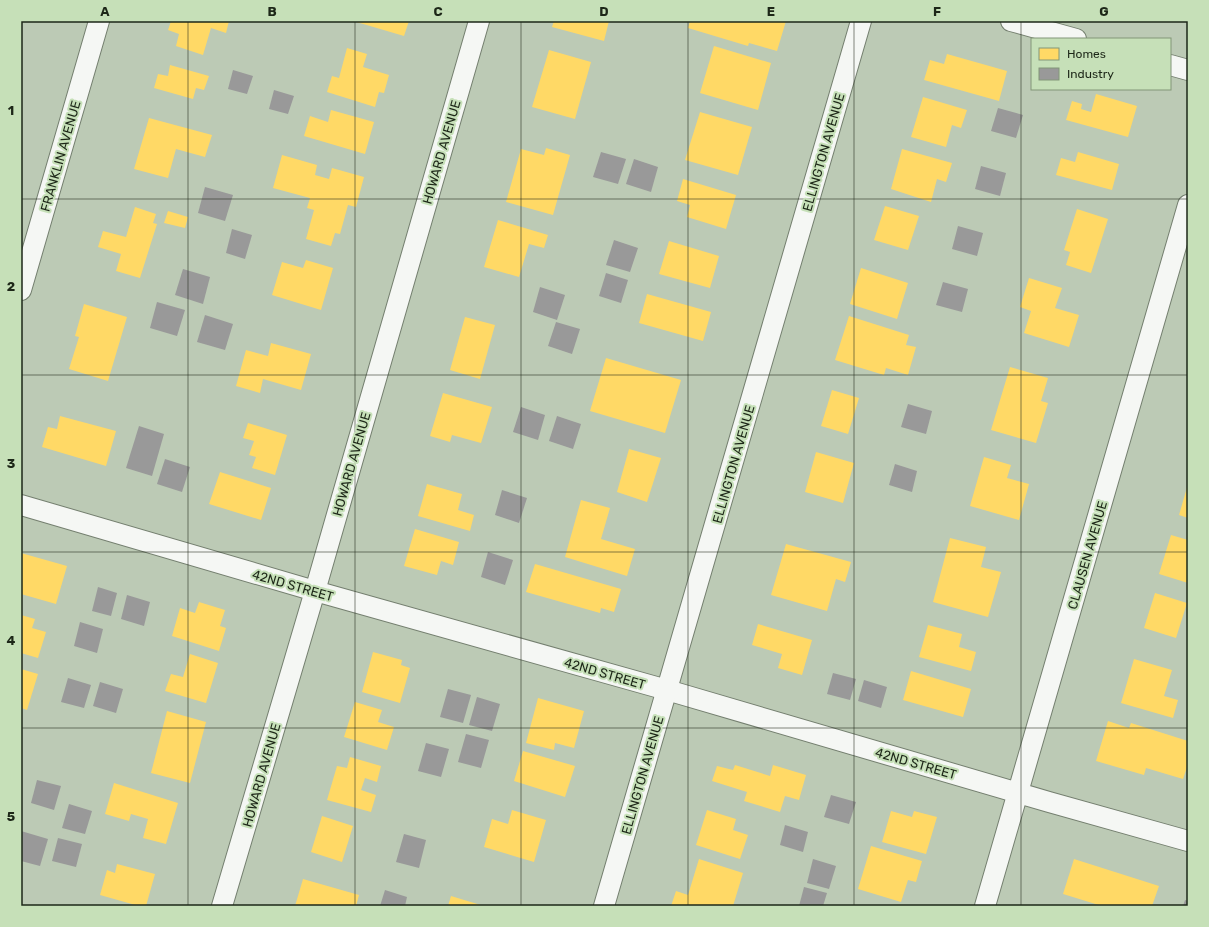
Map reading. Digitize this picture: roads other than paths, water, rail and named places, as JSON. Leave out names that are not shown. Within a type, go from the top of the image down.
[{"type":"street","name":"FRANKLIN AVENUE","points":[[21,290],[99,21]]},
{"type":"street","name":"HOWARD AVENUE","points":[[222,906],[479,21]]},
{"type":"street","name":"ELLINGTON AVENUE","points":[[604,906],[861,21]]},
{"type":"street","points":[[1011,21],[1072,38]]},
{"type":"street","points":[[1171,65],[1188,70]]},
{"type":"street","name":"CLAUSEN AVENUE","points":[[985,906],[1188,205]]},
{"type":"street","name":"42ND STREET","points":[[21,505],[314,591],[667,690],[1018,793],[1188,841]]}]
